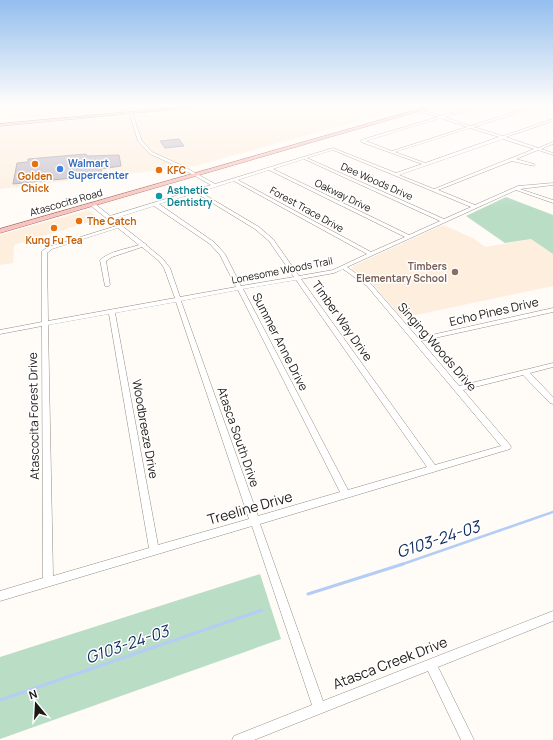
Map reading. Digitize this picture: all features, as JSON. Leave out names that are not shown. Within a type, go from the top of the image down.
[{"type":"main road","name":"Atascocita Road","points":[[0,231],[316,140]]},
{"type":"street","points":[[139,140],[147,150],[154,156],[182,167],[215,186]]},
{"type":"street","points":[[367,140],[362,141],[425,164]]},
{"type":"street","points":[[391,152],[429,140]]},
{"type":"street","points":[[396,174],[493,140]]},
{"type":"street","points":[[508,140],[553,154]]},
{"type":"street","points":[[434,190],[553,143]]},
{"type":"street","points":[[110,218],[333,149],[475,207]]},
{"type":"street","name":"Dee Woods Drive","points":[[304,158],[444,221]]},
{"type":"street","points":[[511,159],[533,166]]},
{"type":"street","name":"Oakway Drive","points":[[270,169],[408,237]]},
{"type":"street","name":"Forest Trace Drive","points":[[235,180],[371,254]]},
{"type":"street","name":"Lonesome Woods Trail","points":[[0,332],[330,272],[516,189],[553,184]]},
{"type":"street","points":[[516,189],[553,202]]},
{"type":"street","name":"Timber Way Drive","points":[[196,191],[262,232],[277,247],[433,469]]},
{"type":"street","name":"Atasca South Drive","points":[[92,204],[164,263],[319,707]]},
{"type":"street","name":"Summer Anne Drive","points":[[155,204],[216,247],[222,254],[346,495]]},
{"type":"street","name":"Atascocita Forest Drive","points":[[48,582],[43,256],[45,250],[119,226]]},
{"type":"street","points":[[107,285],[103,260],[110,256],[144,246]]},
{"type":"street","name":"Singing Woods Drive","points":[[344,267],[369,285],[507,447]]},
{"type":"street","name":"Echo Pines Drive","points":[[417,340],[553,310]]},
{"type":"street","name":"Woodbreeze Drive","points":[[112,312],[154,551]]},
{"type":"street","points":[[459,389],[553,365]]},
{"type":"street","points":[[524,372],[553,401]]},
{"type":"street","name":"Treeline Drive","points":[[0,596],[507,447]]},
{"type":"street","name":"Atasca Creek Drive","points":[[238,740],[553,616]]},
{"type":"street","points":[[430,664],[468,740]]},
{"type":"shaded area","points":[[0,140],[292,140],[195,166],[0,189]]},
{"type":"shaded area","points":[[89,210],[99,219],[14,245],[13,263],[0,265],[0,235]]},
{"type":"shaded area","name":"Timbers Elementary School","points":[[443,225],[473,238],[485,247],[531,239],[553,254],[553,286],[402,318],[369,280],[352,269],[353,266]]},
{"type":"green space","points":[[506,197],[553,215],[553,254],[531,239],[505,243],[466,216]]},
{"type":"green space","points":[[260,574],[281,639],[0,739],[0,657]]},
{"type":"building","points":[[179,140],[184,146],[165,148],[160,141]]},
{"type":"building","name":"Walmart Supercenter","points":[[86,154],[87,156],[119,155],[121,166],[101,169],[102,175],[13,184],[17,163],[28,162],[28,159]]},
{"type":"waterway","name":"G103-24-03","points":[[402,564],[553,512]]},
{"type":"waterway","name":"G103-24-03","points":[[308,594],[402,564]]},
{"type":"waterway","name":"G103-24-03","points":[[0,700],[262,610]]},
{"type":"place","name":"Golden Chick","points":[[35,164]]},
{"type":"place","name":"Walmart Supercenter","points":[[60,169]]},
{"type":"place","name":"KFC","points":[[159,170]]},
{"type":"place","name":"Asthetic Dentistry","points":[[159,196]]},
{"type":"place","name":"The Catch","points":[[79,221]]},
{"type":"place","name":"Kung Fu Tea","points":[[54,228]]},
{"type":"place","name":"Timbers Elementary School","points":[[455,272]]}]
